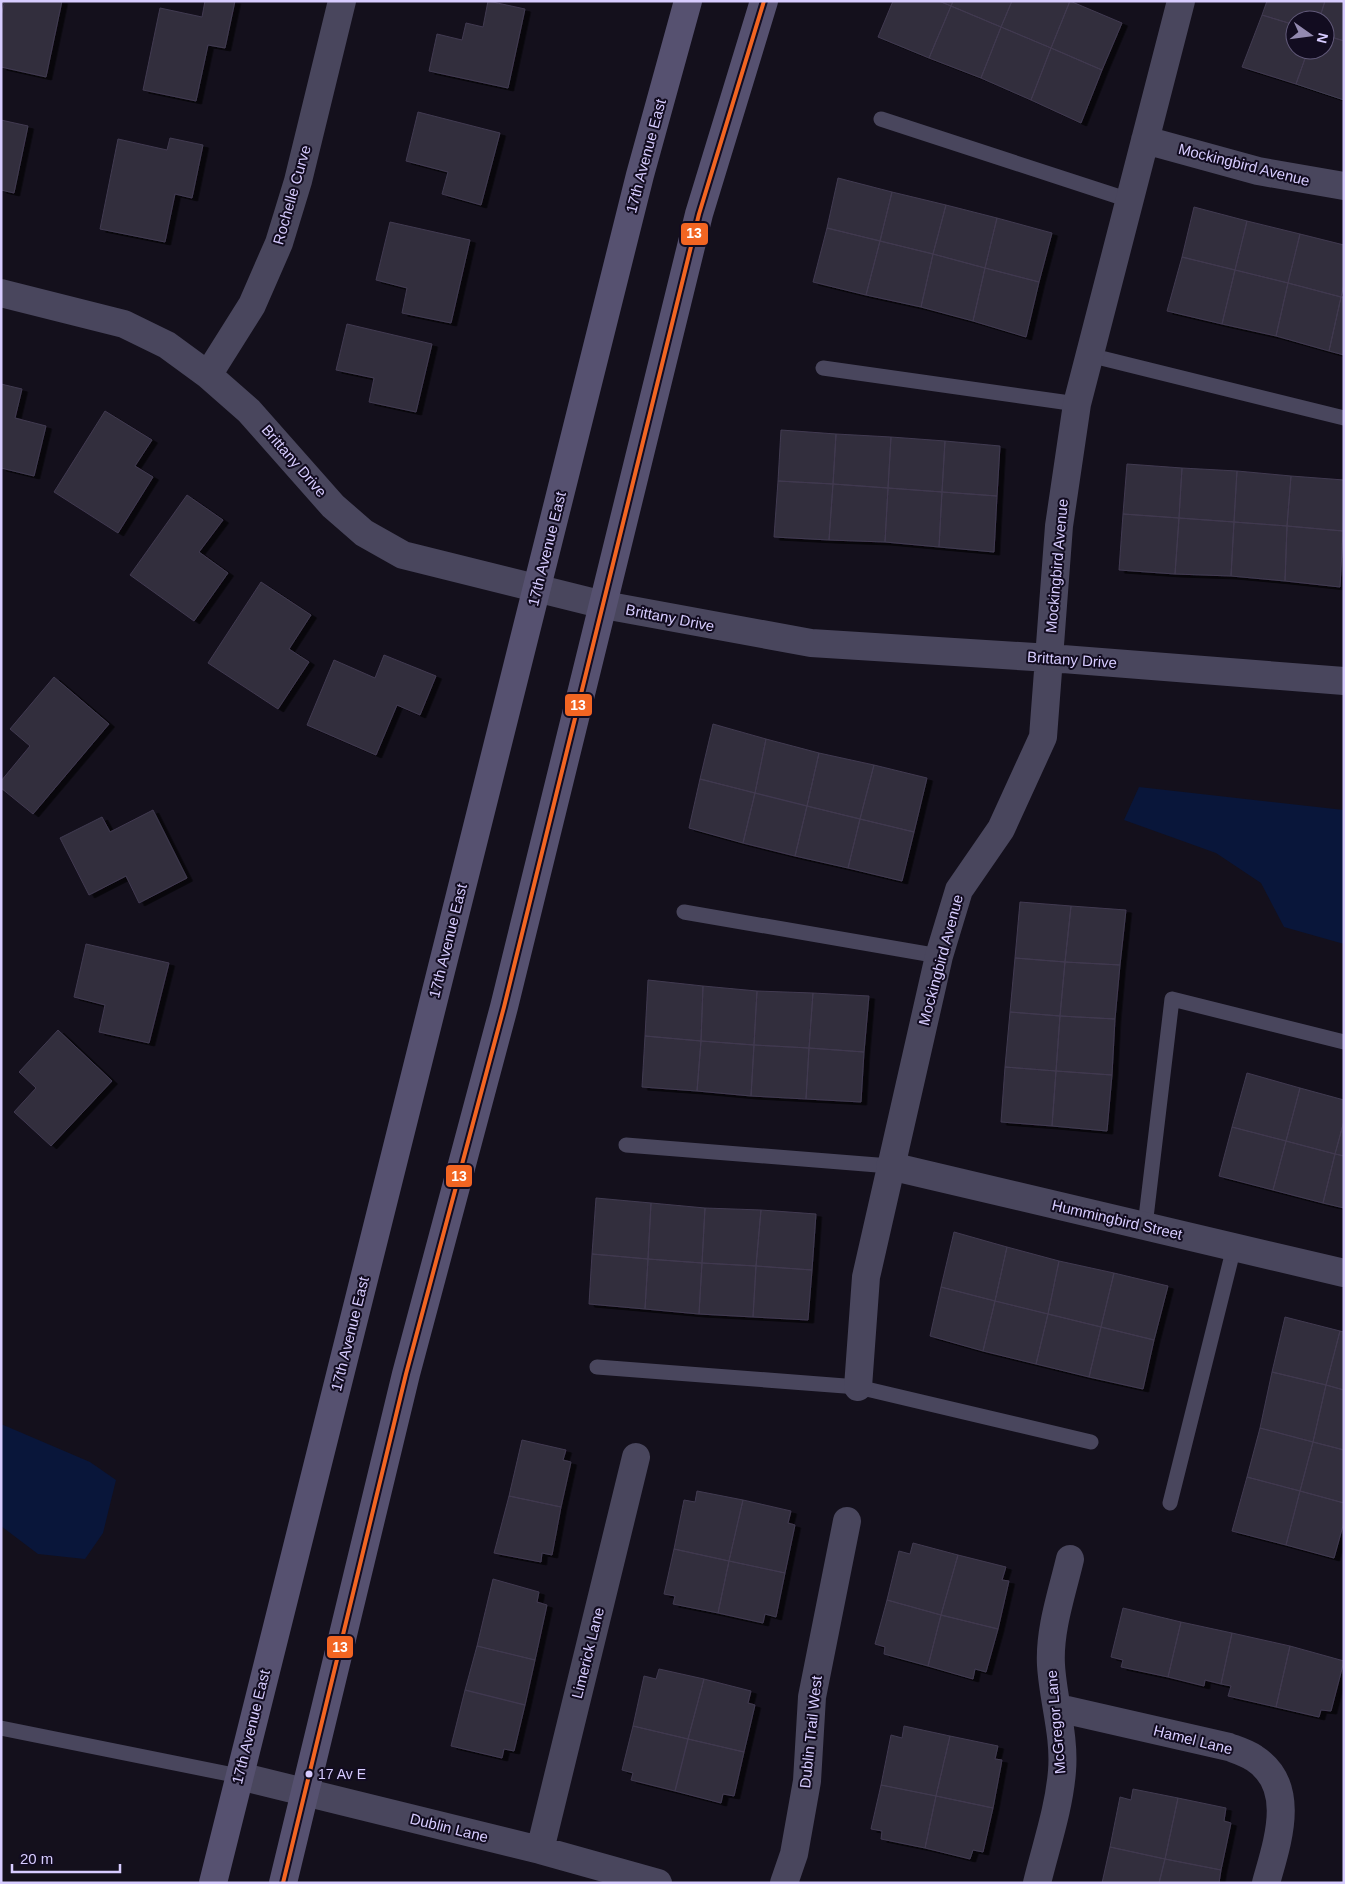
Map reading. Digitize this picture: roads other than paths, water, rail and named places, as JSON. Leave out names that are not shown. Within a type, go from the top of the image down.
[{"type":"street","name":"Rochelle Curve","points":[[208,375],[252,305],[279,244],[298,181],[342,1]]},
{"type":"street","name":"17th Avenue East","points":[[213,1883],[638,185],[688,1]]},
{"type":"street","points":[[283,1883],[406,1374],[504,1007],[699,214],[764,1]]},
{"type":"street","name":"Mockingbird Avenue","points":[[858,1387],[866,1277],[939,956],[959,890],[1001,829],[1044,737],[1058,526],[1077,404],[1182,1]]},
{"type":"street","name":"Mockingbird Avenue","points":[[1145,140],[1258,171],[1344,186]]},
{"type":"street","name":"Brittany Drive","points":[[1,293],[124,324],[167,345],[208,375],[249,411],[333,506],[364,533],[402,555],[604,605],[810,643],[1050,658],[1344,681]]},
{"type":"street","name":"Hummingbird Street","points":[[890,1166],[1344,1273]]},
{"type":"street","name":"Limerick Lane","points":[[540,1850],[636,1457]]},
{"type":"street","name":"Dublin Trail West","points":[[784,1883],[794,1854],[807,1781],[812,1697],[847,1521]]},
{"type":"street","name":"McGregor Lane","points":[[1038,1883],[1061,1783],[1062,1768],[1058,1708],[1051,1664],[1052,1641],[1070,1560]]},
{"type":"street","name":"Hamel Lane","points":[[1058,1708],[1229,1747],[1255,1758],[1272,1775],[1281,1795],[1279,1836],[1266,1883]]},
{"type":"street","name":"Dublin Lane","points":[[239,1776],[540,1850],[658,1883]]},
{"type":"lane","points":[[882,119],[1129,200]]},
{"type":"lane","points":[[1089,355],[1344,418]]},
{"type":"lane","points":[[823,368],[1077,404]]},
{"type":"lane","points":[[684,912],[939,956]]},
{"type":"lane","points":[[1145,1226],[1172,999],[1344,1042]]},
{"type":"lane","points":[[626,1145],[890,1166]]},
{"type":"lane","points":[[1170,1502],[1234,1247]]},
{"type":"lane","points":[[597,1367],[858,1387],[1092,1442]]},
{"type":"lane","points":[[1,1728],[239,1776]]},
{"type":"water","points":[[1139,787],[1344,810],[1344,944],[1284,927],[1261,883],[1216,853],[1124,820]]},
{"type":"water","points":[[1,1424],[90,1462],[116,1480],[103,1533],[85,1559],[38,1554],[1,1526]]},
{"type":"place","name":"17 Av E","points":[[309,1774]]}]
